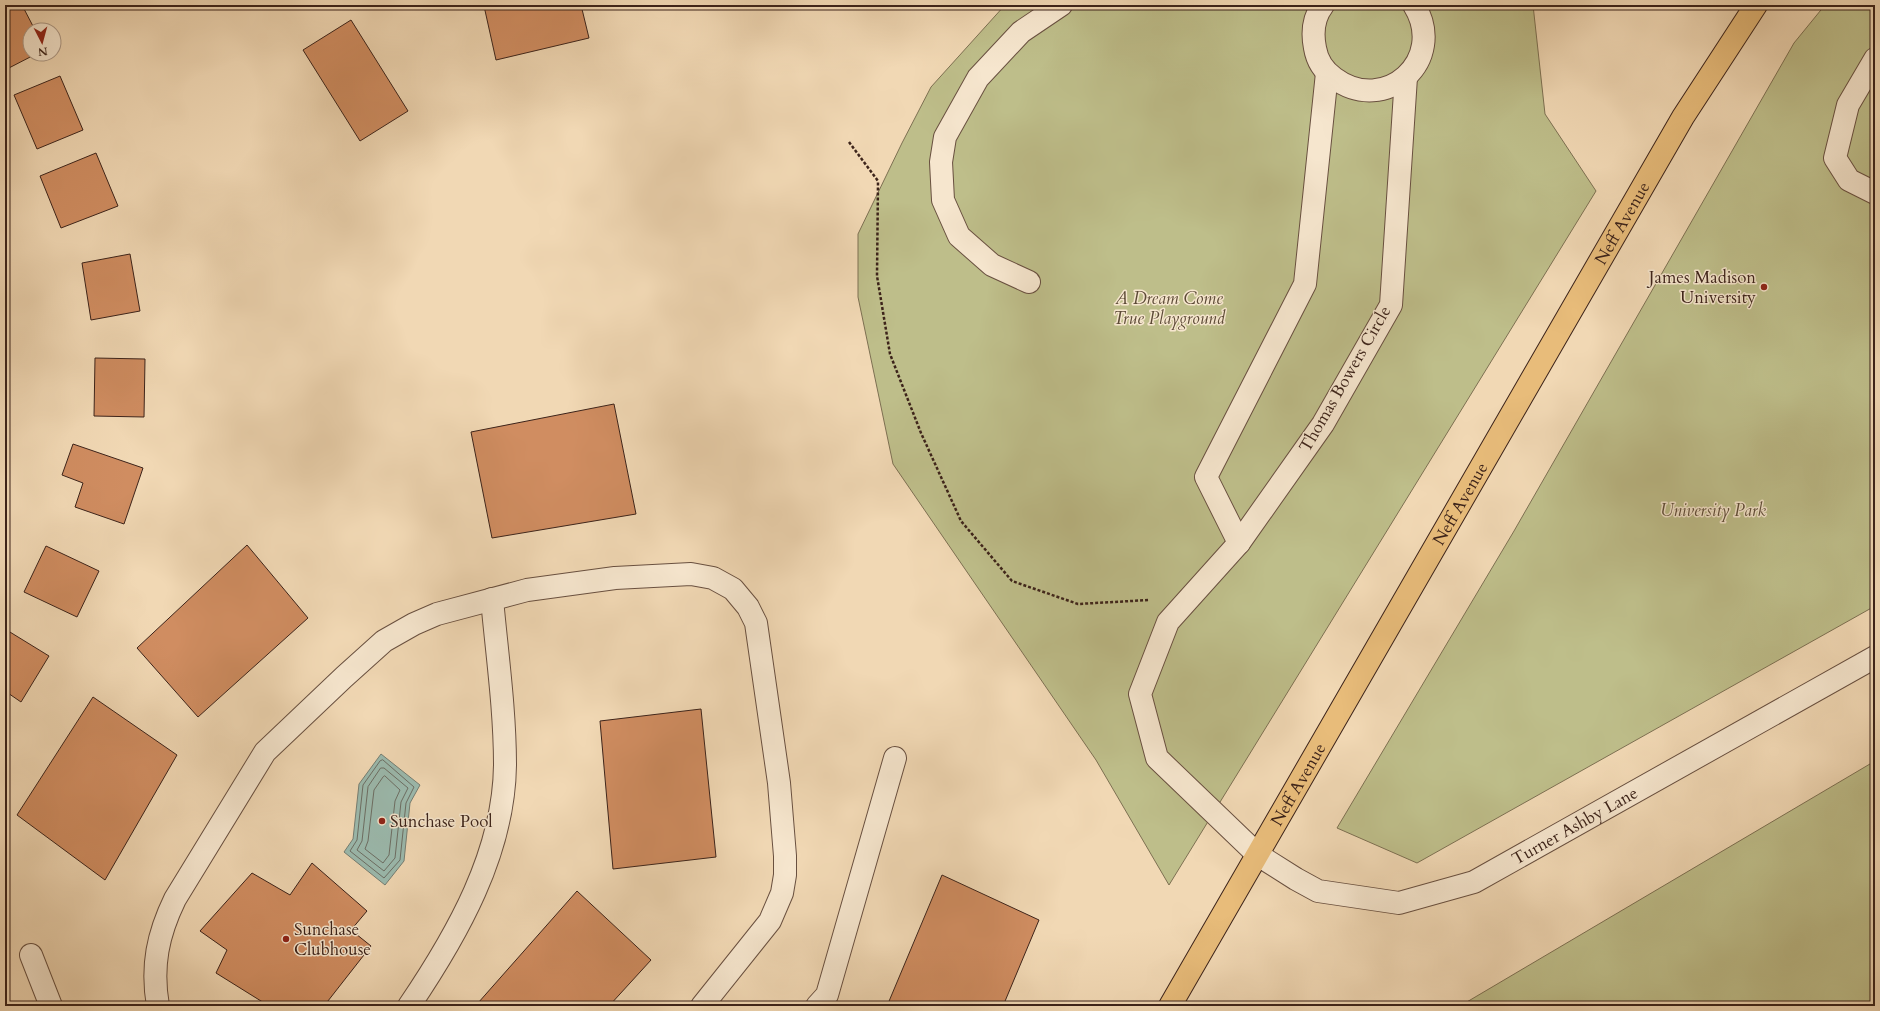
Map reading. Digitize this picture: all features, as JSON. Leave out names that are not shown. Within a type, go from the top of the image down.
[{"type":"main road","name":"Neff Avenue","points":[[1170,1006],[1683,117],[1756,5]]},
{"type":"street","points":[[1029,282],[992,265],[959,236],[943,200],[941,162],[945,137],[978,78],[1021,32],[1061,5]]},
{"type":"street","points":[[1316,7],[1312,33],[1316,55],[1327,73],[1344,86],[1366,91],[1387,88],[1406,77],[1419,60],[1424,38],[1421,17],[1414,5]]},
{"type":"street","points":[[1875,60],[1848,106],[1835,158],[1849,180],[1875,193]]},
{"type":"street","points":[[1239,543],[1206,477],[1305,284],[1327,73]]},
{"type":"street","name":"Thomas Bowers Circle","points":[[1258,855],[1157,758],[1140,694],[1168,622],[1239,543],[1323,424],[1391,305],[1406,77]]},
{"type":"street","points":[[158,1006],[155,964],[166,917],[175,899],[265,752],[321,698],[384,641],[429,617],[527,590],[562,584],[615,578],[691,574],[713,578],[726,584],[743,599],[756,623],[779,783],[785,856],[785,875],[782,892],[770,921],[702,1006]]},
{"type":"street","points":[[409,1006],[433,969],[465,910],[479,880],[497,827],[505,766],[503,713],[492,599]]},
{"type":"street","name":"Turner Ashby Lane","points":[[1258,855],[1318,891],[1399,903],[1474,882],[1875,657]]},
{"type":"street","points":[[818,1006],[827,995],[895,758]]},
{"type":"street","points":[[31,955],[52,1006]]},
{"type":"path","points":[[849,142],[878,181],[877,276],[890,354],[921,433],[961,521],[1012,581],[1078,604],[1158,599],[1188,600]]},
{"type":"green space","name":"A Dream Come True Playground","points":[[1005,5],[1533,5],[1545,114],[1596,191],[1169,885],[1096,760],[893,464],[858,297],[858,234],[902,143],[931,87]]},
{"type":"green space","name":"University Park","points":[[1825,5],[1875,5],[1875,606],[1417,863],[1337,828],[1514,531],[1794,43]]},
{"type":"green space","points":[[1875,761],[1875,1006],[1460,1006]]},
{"type":"water","name":"Sunchase Pool","points":[[381,754],[420,785],[410,803],[404,861],[385,885],[344,852],[353,839],[359,784]]},
{"type":"building","points":[[5,5],[22,5],[31,22],[22,22],[22,61],[5,70]]},
{"type":"building","points":[[581,5],[589,38],[496,60],[484,6]]},
{"type":"building","points":[[351,20],[408,111],[360,141],[303,50]]},
{"type":"building","points":[[60,76],[83,130],[37,149],[14,95]]},
{"type":"building","points":[[96,153],[118,206],[61,228],[40,176]]},
{"type":"building","points":[[130,254],[140,311],[91,320],[82,263]]},
{"type":"building","points":[[95,358],[145,359],[144,417],[94,416]]},
{"type":"building","points":[[614,404],[636,514],[492,538],[471,432]]},
{"type":"building","points":[[73,444],[143,468],[124,524],[75,507],[83,483],[62,475]]},
{"type":"building","points":[[247,545],[308,618],[198,717],[137,648]]},
{"type":"building","points":[[46,546],[99,571],[77,617],[24,592]]},
{"type":"building","points":[[5,629],[49,656],[21,702],[5,691]]},
{"type":"building","points":[[93,697],[177,755],[105,880],[17,815]]},
{"type":"building","points":[[701,709],[716,857],[613,869],[600,721]]},
{"type":"building","name":"Sunchase Clubhouse","points":[[312,863],[367,911],[351,930],[371,946],[324,1006],[269,1006],[216,973],[227,950],[200,931],[252,873],[290,895]]},
{"type":"building","points":[[942,875],[1039,920],[1003,1006],[887,1006]]},
{"type":"building","points":[[577,891],[651,960],[609,1006],[481,1006],[478,1003]]},
{"type":"place","name":"James Madison University","points":[[1764,287]]},
{"type":"place","name":"Sunchase Pool","points":[[382,821]]},
{"type":"place","name":"Sunchase Clubhouse","points":[[286,939]]}]
